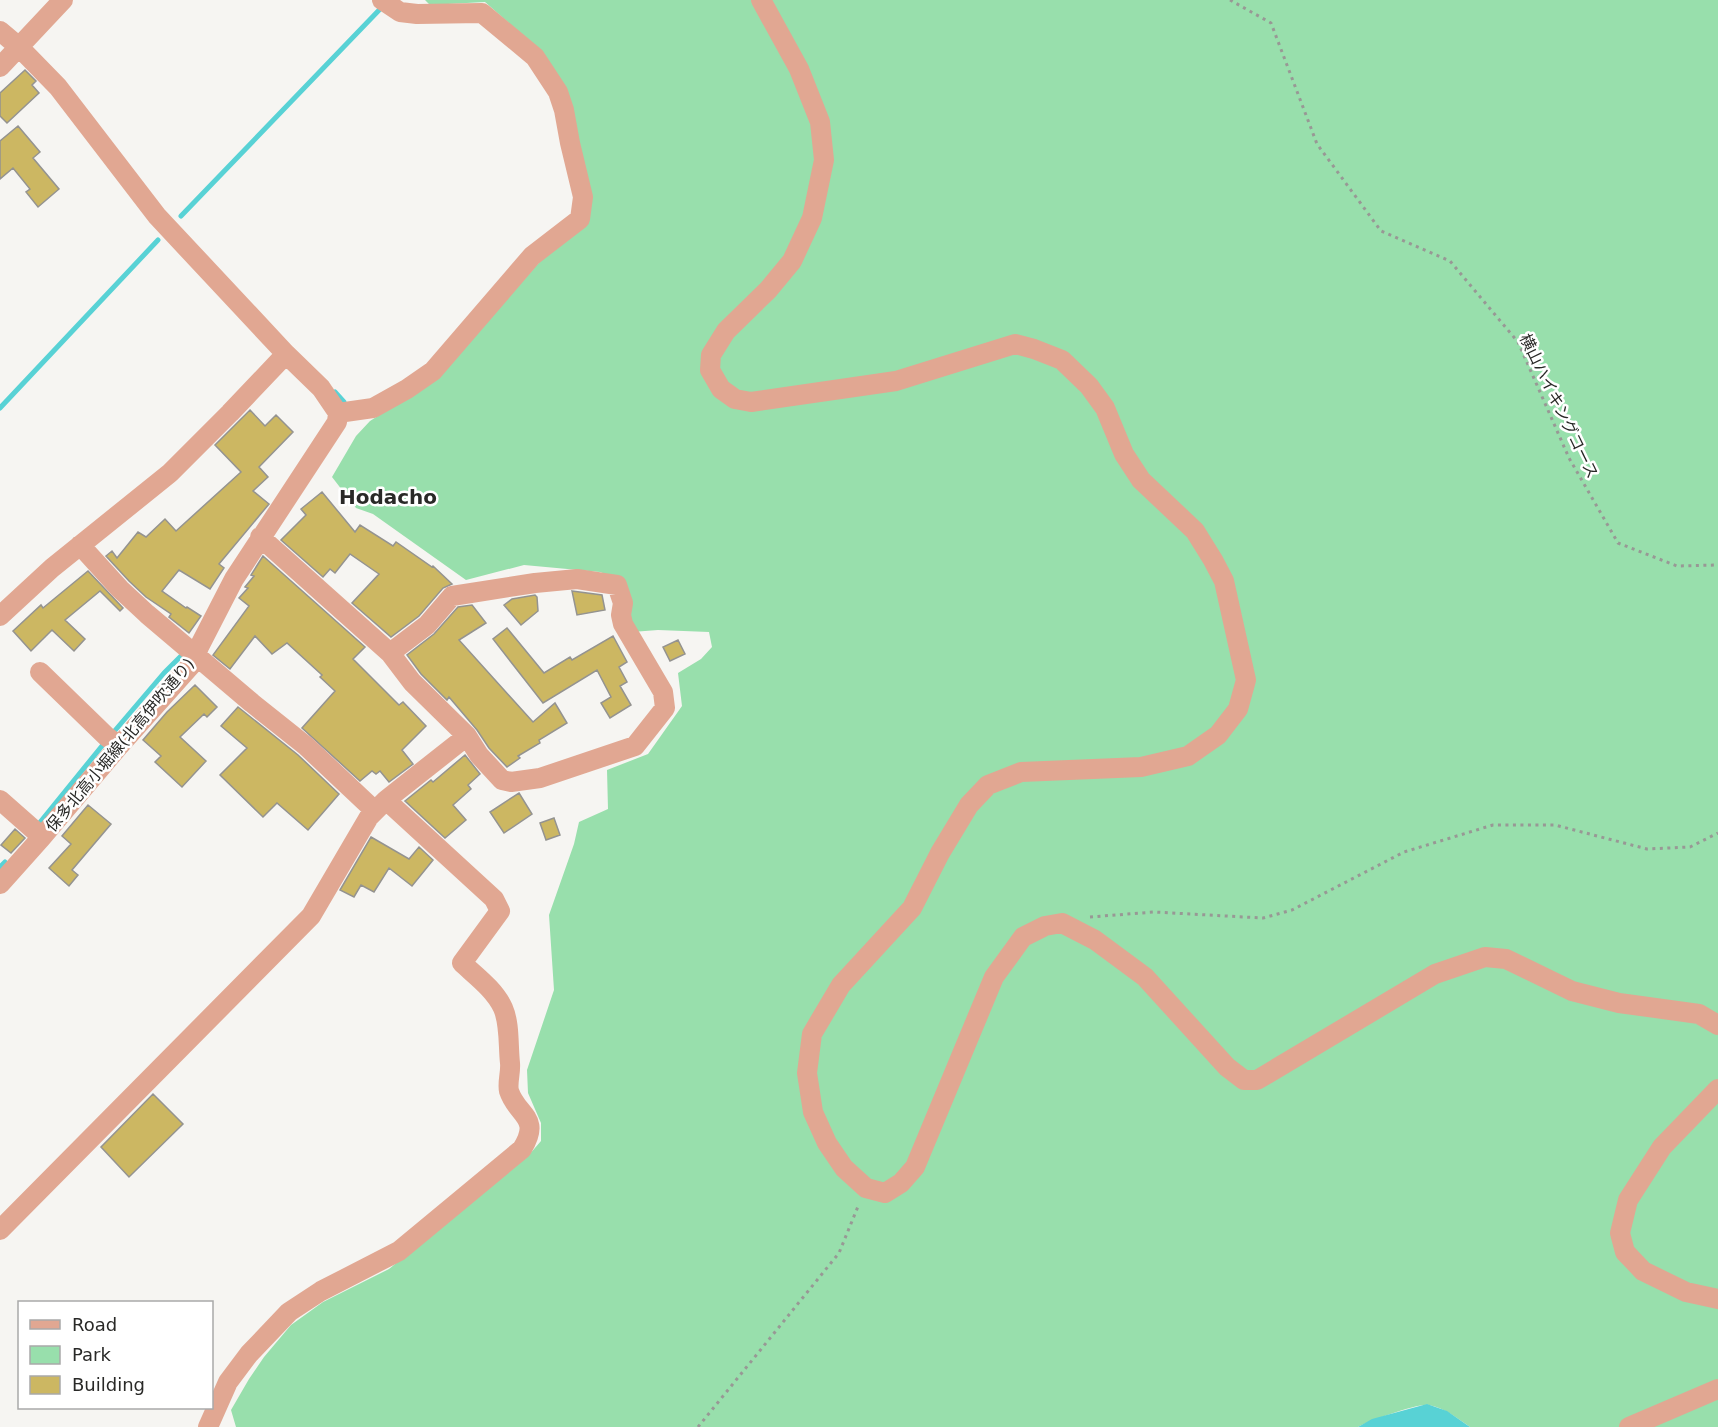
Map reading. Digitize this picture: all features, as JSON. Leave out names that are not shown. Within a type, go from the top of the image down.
[{"type":"street","points":[[0,67],[63,0]]},
{"type":"street","points":[[0,31],[24,41],[157,216],[343,412],[373,408],[433,371],[532,256],[580,219],[583,197],[558,92],[534,57],[482,13],[400,12],[382,0]]},
{"type":"street","points":[[761,0],[799,69],[820,122],[824,160],[812,218],[792,261],[768,290],[726,331],[711,355],[710,370],[721,389],[735,399],[751,402],[896,381],[1015,345],[1034,349],[1062,360],[1089,386],[1105,408],[1124,453],[1141,480],[1195,531],[1213,560],[1224,580],[1246,680],[1238,709],[1218,735],[1188,756],[1141,767],[1020,772],[988,784],[969,805],[940,853],[912,908],[841,985],[812,1034],[807,1073],[813,1112],[827,1143],[844,1168],[866,1188],[885,1193],[901,1183],[915,1167],[994,977],[1023,937],[1045,926],[1062,923],[1095,940],[1145,977],[1227,1067],[1244,1080],[1257,1080],[1435,974],[1485,957],[1506,959],[1572,991],[1619,1003],[1699,1014],[1718,1025]]},
{"type":"street","points":[[0,616],[52,568],[170,473],[286,354]]},
{"type":"street","name":"保多北高小堀線(北高伊吹通り)","points":[[0,884],[42,837],[112,741],[193,663],[234,579],[266,543],[343,412]]},
{"type":"street","points":[[266,543],[390,653],[412,682],[467,736],[479,755],[502,780],[512,782],[540,778],[635,746],[665,708],[663,692],[623,624],[621,615],[623,603],[617,585],[578,579],[452,596],[427,625],[390,653]]},
{"type":"street","points":[[80,545],[120,589],[196,656],[443,854],[494,899],[500,911],[462,963],[488,987],[502,1006],[507,1020],[511,1070],[508,1089],[530,1124],[528,1140],[522,1149],[399,1251],[321,1291],[289,1312],[249,1354],[228,1382],[208,1427]]},
{"type":"street","points":[[40,672],[112,741]]},
{"type":"street","points":[[0,1230],[310,916],[369,817],[467,736]]},
{"type":"street","points":[[0,800],[42,837]]},
{"type":"street","points":[[1718,1089],[1662,1148],[1628,1200],[1620,1233],[1625,1252],[1643,1271],[1686,1292],[1718,1299]]},
{"type":"street","points":[[1629,1427],[1718,1389]]},
{"type":"path","name":"横山ハイキングコース","points":[[1230,0],[1271,23],[1317,144],[1381,231],[1450,261],[1518,342],[1569,458],[1618,543],[1677,566],[1718,565]]},
{"type":"path","points":[[1062,923],[1096,915],[1155,912],[1263,918],[1292,910],[1404,852],[1493,825],[1555,825],[1647,849],[1690,847],[1718,833]]},
{"type":"path","points":[[698,1427],[839,1253],[866,1188]]},
{"type":"green space","points":[[425,0],[1718,0],[1718,1427],[1470,1427],[1446,1411],[1435,1406],[1423,1405],[1358,1427],[236,1427],[231,1410],[264,1357],[291,1325],[323,1302],[389,1269],[528,1156],[541,1141],[541,1123],[528,1093],[527,1070],[554,990],[549,915],[574,844],[579,822],[608,809],[607,770],[648,754],[682,706],[678,673],[701,659],[712,647],[709,632],[658,630],[632,632],[624,581],[600,572],[524,565],[466,580],[373,514],[356,508],[332,477],[356,436],[370,421],[437,378],[589,206],[536,47],[485,2],[430,5]]},
{"type":"water","points":[[1427,1404],[1447,1411],[1470,1427],[1358,1427],[1372,1419]]},
{"type":"building","points":[[25,70],[36,81],[32,85],[39,93],[7,123],[0,116],[0,93]]},
{"type":"building","points":[[18,126],[40,152],[33,158],[59,189],[38,207],[26,192],[30,189],[13,168],[0,179],[0,141]]},
{"type":"building","points":[[250,410],[265,426],[276,415],[293,432],[259,467],[268,477],[253,491],[269,504],[219,564],[224,568],[210,589],[179,570],[162,591],[201,616],[189,633],[169,617],[171,614],[146,597],[106,556],[112,551],[117,558],[138,532],[146,537],[165,519],[176,531],[241,472],[215,445]]},
{"type":"building","points":[[322,492],[355,532],[360,525],[393,546],[396,542],[433,566],[452,584],[443,588],[419,616],[391,637],[352,603],[379,574],[350,554],[335,573],[330,569],[323,577],[281,540],[306,515],[301,509]]},
{"type":"building","points":[[263,556],[365,647],[353,659],[399,705],[403,702],[426,726],[402,750],[413,764],[389,782],[380,771],[376,774],[372,771],[360,781],[302,728],[335,691],[320,677],[322,675],[287,643],[272,654],[255,636],[230,669],[213,655],[249,606],[239,598],[248,588],[245,587],[254,576],[251,575]]},
{"type":"building","points":[[88,571],[123,608],[120,611],[100,591],[65,620],[85,639],[74,651],[52,630],[31,651],[13,631],[41,605],[43,608]]},
{"type":"building","points":[[572,591],[602,595],[605,610],[577,615]]},
{"type":"building","points":[[535,595],[538,611],[521,625],[504,605],[512,599]]},
{"type":"building","points":[[472,605],[486,623],[459,640],[533,722],[555,703],[567,723],[539,740],[540,743],[518,756],[520,758],[507,767],[449,697],[447,700],[421,674],[407,655],[434,634],[458,607]]},
{"type":"building","points":[[507,628],[544,673],[570,657],[572,660],[613,636],[627,662],[619,667],[627,682],[620,686],[631,705],[610,718],[601,703],[611,697],[597,670],[543,703],[493,639]]},
{"type":"building","points":[[678,640],[685,654],[670,661],[663,647]]},
{"type":"building","points":[[195,685],[217,707],[207,717],[204,714],[180,737],[206,761],[182,787],[155,762],[161,756],[143,740]]},
{"type":"building","points":[[238,707],[298,755],[339,794],[308,830],[277,803],[263,817],[220,775],[247,748],[221,726]]},
{"type":"building","points":[[465,755],[480,774],[468,785],[471,789],[453,805],[466,820],[445,838],[405,801],[431,780],[433,782]]},
{"type":"building","points":[[519,793],[532,814],[504,833],[490,812]]},
{"type":"building","points":[[88,805],[111,824],[72,870],[78,875],[69,886],[49,868],[71,844],[62,836]]},
{"type":"building","points":[[554,818],[560,835],[546,840],[540,823]]},
{"type":"building","points":[[15,829],[25,838],[11,853],[1,845]]},
{"type":"building","points":[[371,837],[409,859],[419,847],[433,860],[412,886],[389,868],[374,892],[361,885],[354,897],[340,890]]},
{"type":"building","points":[[153,1094],[183,1124],[129,1177],[101,1147]]},
{"type":"waterway","points":[[181,216],[383,6]]},
{"type":"waterway","points":[[0,408],[158,240]]},
{"type":"waterway","points":[[335,392],[344,402],[344,409]]},
{"type":"waterway","points":[[112,734],[184,653]]},
{"type":"waterway","points":[[37,826],[106,741]]},
{"type":"waterway","points":[[0,867],[5,862]]},
{"type":"district","name":"Hodacho","points":[[388,497]]}]
